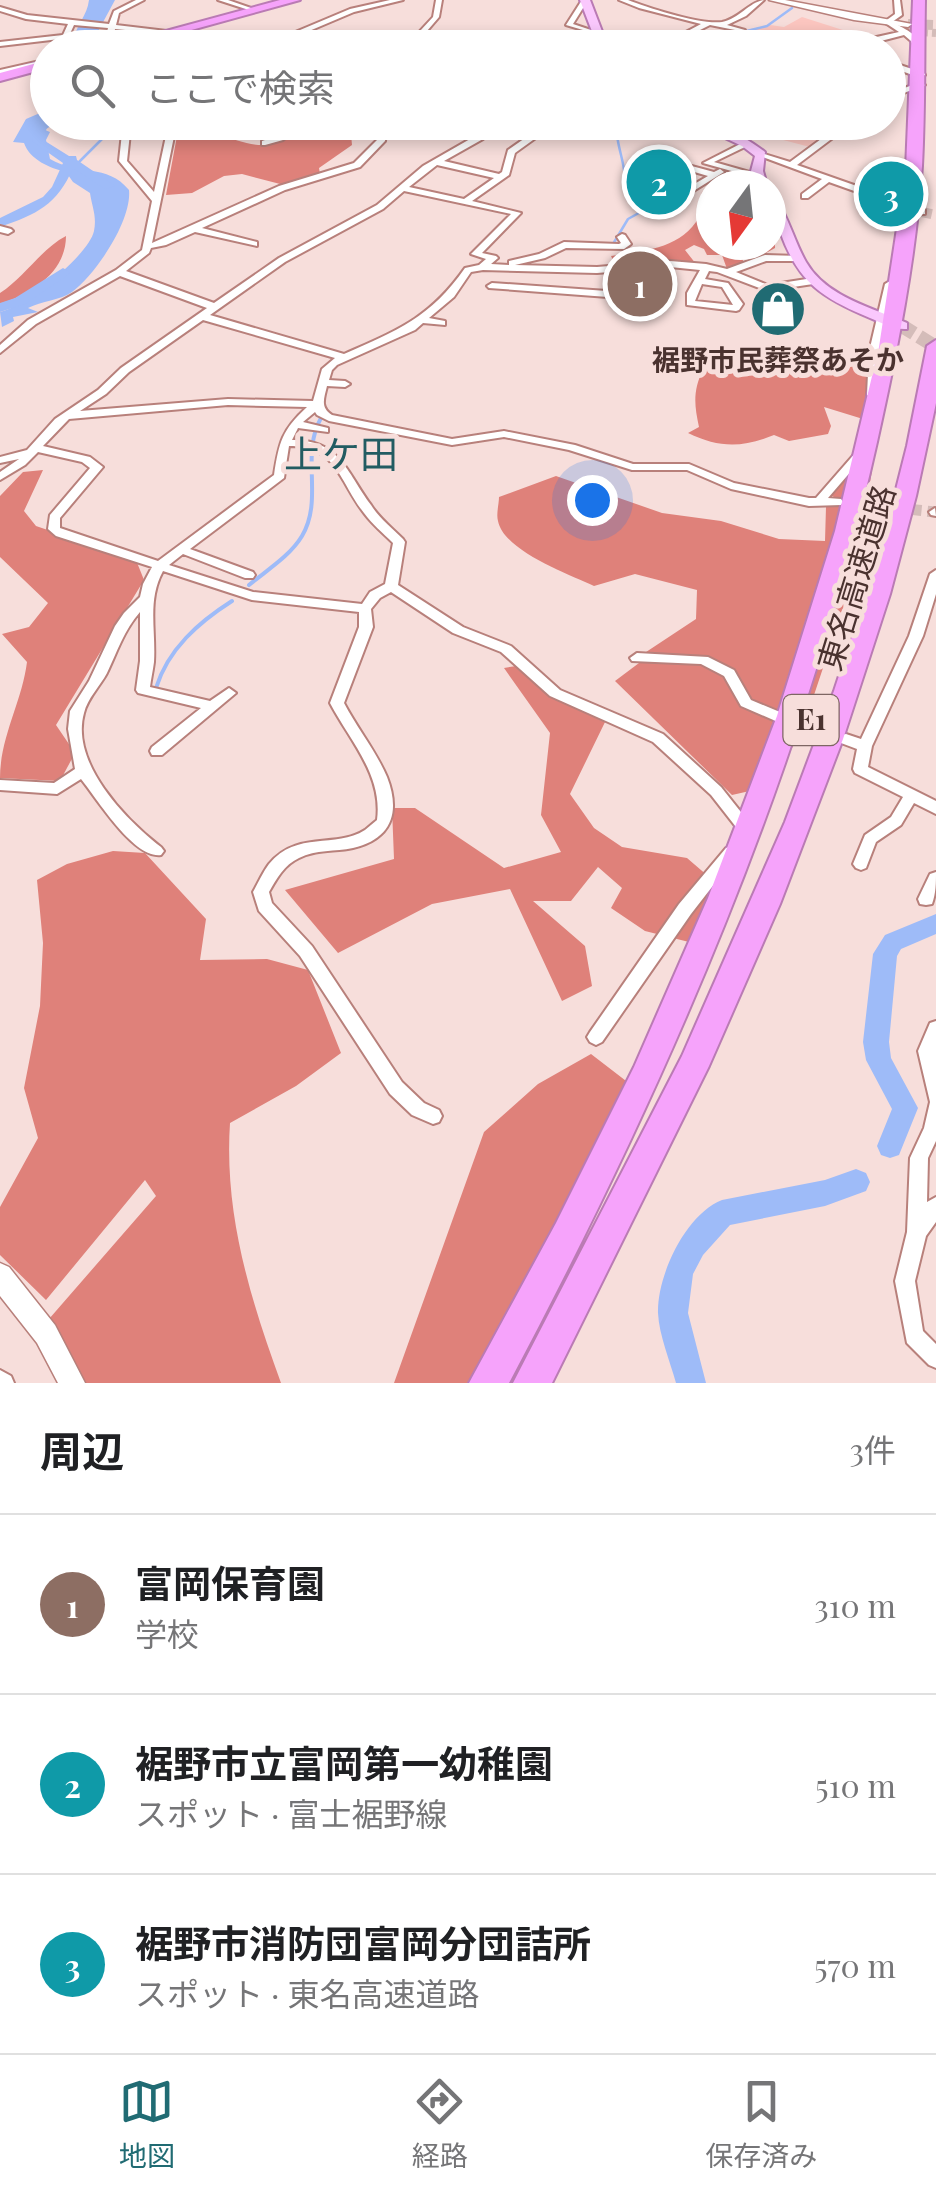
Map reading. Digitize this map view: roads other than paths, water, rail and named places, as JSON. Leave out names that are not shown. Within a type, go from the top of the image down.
[{"type":"highway","points":[[185,30],[294,0]]},
{"type":"highway","points":[[187,30],[306,0]]},
{"type":"highway","points":[[920,16],[934,99],[922,217]]},
{"type":"highway","points":[[0,78],[30,69]]},
{"type":"highway","name":"東名高速道路","points":[[488,1383],[660,1064],[745,880],[822,693],[886,486],[912,321]]},
{"type":"highway","name":"東名高速道路","points":[[532,1383],[720,1010],[807,802],[873,616],[914,464],[936,346]]},
{"type":"highway","points":[[478,1383],[526,1318]]},
{"type":"main road","points":[[585,0],[595,30]]},
{"type":"main road","points":[[739,140],[761,154],[760,170]]},
{"type":"main road","points":[[786,225],[799,259],[813,280],[882,316],[912,321]]},
{"type":"street","points":[[113,30],[116,12],[140,0]]},
{"type":"street","points":[[211,5],[221,0],[254,10]]},
{"type":"street","points":[[304,30],[352,10],[400,0]]},
{"type":"street","points":[[424,30],[436,17],[439,0]]},
{"type":"street","points":[[576,30],[569,22],[585,0]]},
{"type":"street","points":[[622,0],[641,8],[739,30]]},
{"type":"street","points":[[720,25],[761,0]]},
{"type":"street","points":[[772,0],[886,22],[920,16]]},
{"type":"street","points":[[886,22],[899,15],[897,0]]},
{"type":"street","points":[[2,12],[72,22],[90,30]]},
{"type":"street","points":[[20,16],[12,26],[35,26],[46,19]]},
{"type":"street","points":[[894,30],[920,16]]},
{"type":"street","points":[[819,502],[863,450],[874,422],[870,356],[922,217],[921,80],[915,39],[920,16]]},
{"type":"street","points":[[69,30],[72,22]]},
{"type":"street","points":[[694,30],[710,22]]},
{"type":"street","points":[[566,30],[572,28]]},
{"type":"street","points":[[0,44],[30,40]]},
{"type":"street","points":[[906,72],[921,80]]},
{"type":"street","points":[[906,88],[921,80]]},
{"type":"street","points":[[125,140],[124,161],[155,200]]},
{"type":"street","points":[[0,350],[32,322],[138,260],[148,246],[169,140]]},
{"type":"street","points":[[264,143],[270,140]]},
{"type":"street","points":[[148,246],[282,188],[357,165],[381,140]]},
{"type":"street","points":[[0,477],[34,450],[66,416],[214,307],[282,260],[380,207],[436,162],[475,140]]},
{"type":"street","points":[[466,201],[502,177],[512,152],[529,140]]},
{"type":"street","points":[[792,165],[826,140]]},
{"type":"street","points":[[728,170],[707,163],[746,143]]},
{"type":"street","points":[[761,154],[922,217]]},
{"type":"street","points":[[650,156],[696,170]]},
{"type":"street","points":[[436,162],[502,177]]},
{"type":"street","points":[[805,196],[829,178]]},
{"type":"street","points":[[687,192],[696,187]]},
{"type":"street","points":[[404,188],[517,213],[476,254],[494,258],[483,267]]},
{"type":"street","points":[[195,228],[254,244]]},
{"type":"street","points":[[506,267],[564,245],[622,247],[626,244],[622,236]]},
{"type":"street","points":[[212,706],[143,690],[148,662],[148,584],[160,566],[280,476],[284,443],[295,424],[317,404],[333,363],[411,328],[451,295],[467,270],[597,270],[651,264],[704,274],[726,284],[738,304],[736,308],[690,304],[692,290],[704,274],[728,272],[766,258],[799,259]]},
{"type":"street","points":[[514,288],[523,270]]},
{"type":"street","points":[[119,272],[214,307]]},
{"type":"street","points":[[728,272],[767,288],[813,280]]},
{"type":"street","points":[[492,286],[621,294]]},
{"type":"street","points":[[202,316],[346,358]]},
{"type":"street","points":[[419,320],[440,323]]},
{"type":"street","points":[[323,383],[345,384]]},
{"type":"street","points":[[66,416],[228,402],[317,404]]},
{"type":"street","points":[[317,404],[329,418],[452,442],[504,434],[570,447],[632,467],[690,467],[731,486],[837,502]]},
{"type":"street","points":[[295,424],[324,430]]},
{"type":"street","points":[[284,443],[308,443],[334,458],[376,520],[399,542],[391,586]]},
{"type":"street","points":[[0,460],[34,450],[86,459],[97,467],[54,518],[54,528],[252,596],[365,609]]},
{"type":"street","points":[[180,550],[249,575]]},
{"type":"street","points":[[936,574],[916,636],[865,746],[860,770],[936,808]]},
{"type":"street","points":[[391,586],[375,595],[365,609],[366,628],[337,704],[371,756],[385,806],[384,822],[364,837],[291,852],[268,875],[261,892],[265,906],[306,951],[396,1088],[418,1108],[434,1116]]},
{"type":"street","points":[[391,586],[458,630],[506,648],[555,692],[658,738],[716,790],[744,826],[740,842],[684,909],[606,1029],[596,1037]]},
{"type":"street","points":[[146,600],[130,611],[110,646],[103,669],[77,709],[76,741],[83,771],[132,833],[156,851]]},
{"type":"street","points":[[636,658],[704,660],[729,673],[746,703],[795,724]]},
{"type":"street","points":[[157,751],[229,693]]},
{"type":"street","points":[[846,740],[865,746]]},
{"type":"street","points":[[0,785],[56,789],[83,771]]},
{"type":"street","points":[[861,864],[870,839],[896,821],[911,796]]},
{"type":"street","points":[[926,899],[936,878]]},
{"type":"street","points":[[936,1028],[927,1051],[936,1097]]},
{"type":"street","points":[[936,1108],[933,1128],[919,1158],[917,1232],[905,1281],[914,1336],[936,1358]]},
{"type":"street","points":[[917,1232],[936,1206]]},
{"type":"street","points":[[0,1276],[46,1334],[72,1383]]},
{"type":"water","points":[[89,0],[115,0],[99,30],[76,30]]},
{"type":"water","points":[[30,117],[30,140],[46,140],[50,159],[111,176],[129,190],[128,202],[111,245],[82,283],[67,295],[28,308],[38,312],[13,317],[14,321],[2,327],[0,312],[24,301],[54,279],[81,253],[94,231],[90,193],[66,172],[36,159],[24,143],[13,142]]},
{"type":"waterway","points":[[750,30],[767,26],[792,8]]},
{"type":"waterway","points":[[39,140],[70,162]]},
{"type":"waterway","points":[[78,163],[101,140]]},
{"type":"waterway","points":[[613,244],[628,219],[655,204],[625,181],[618,140]]},
{"type":"waterway","points":[[0,223],[40,205],[53,194],[70,162]]},
{"type":"waterway","points":[[70,162],[109,186]]},
{"type":"waterway","points":[[574,243],[604,244]]},
{"type":"waterway","points":[[0,308],[20,301],[63,272]]},
{"type":"waterway","points":[[249,585],[302,536],[311,507],[312,447],[321,418]]},
{"type":"waterway","points":[[156,688],[168,661],[186,638],[232,601]]},
{"type":"waterway","points":[[890,1146],[905,1108],[879,1060],[876,1042],[885,954],[893,942],[936,924]]},
{"type":"waterway","points":[[691,1383],[673,1313],[679,1271],[693,1245],[722,1213],[825,1193],[856,1182]]},
{"type":"tunnel","points":[[908,24],[936,25]]},
{"type":"tunnel","points":[[920,32],[936,33]]},
{"type":"tunnel","points":[[922,212],[936,215]]},
{"type":"tunnel","points":[[902,326],[936,347]]},
{"type":"tunnel","points":[[843,502],[935,512]]},
{"type":"tunnel","points":[[795,724],[833,735]]},
{"type":"place","name":"裾野市立富岡第一幼稚園","points":[[659,182]]},
{"type":"place","name":"裾野市消防団富岡分団詰所","points":[[891,194]]},
{"type":"place","name":"富岡保育園","points":[[640,284]]},
{"type":"place","name":"裾野市民葬祭あそか","points":[[778,309]]},
{"type":"district","name":"上ケ田","points":[[341,455]]}]
